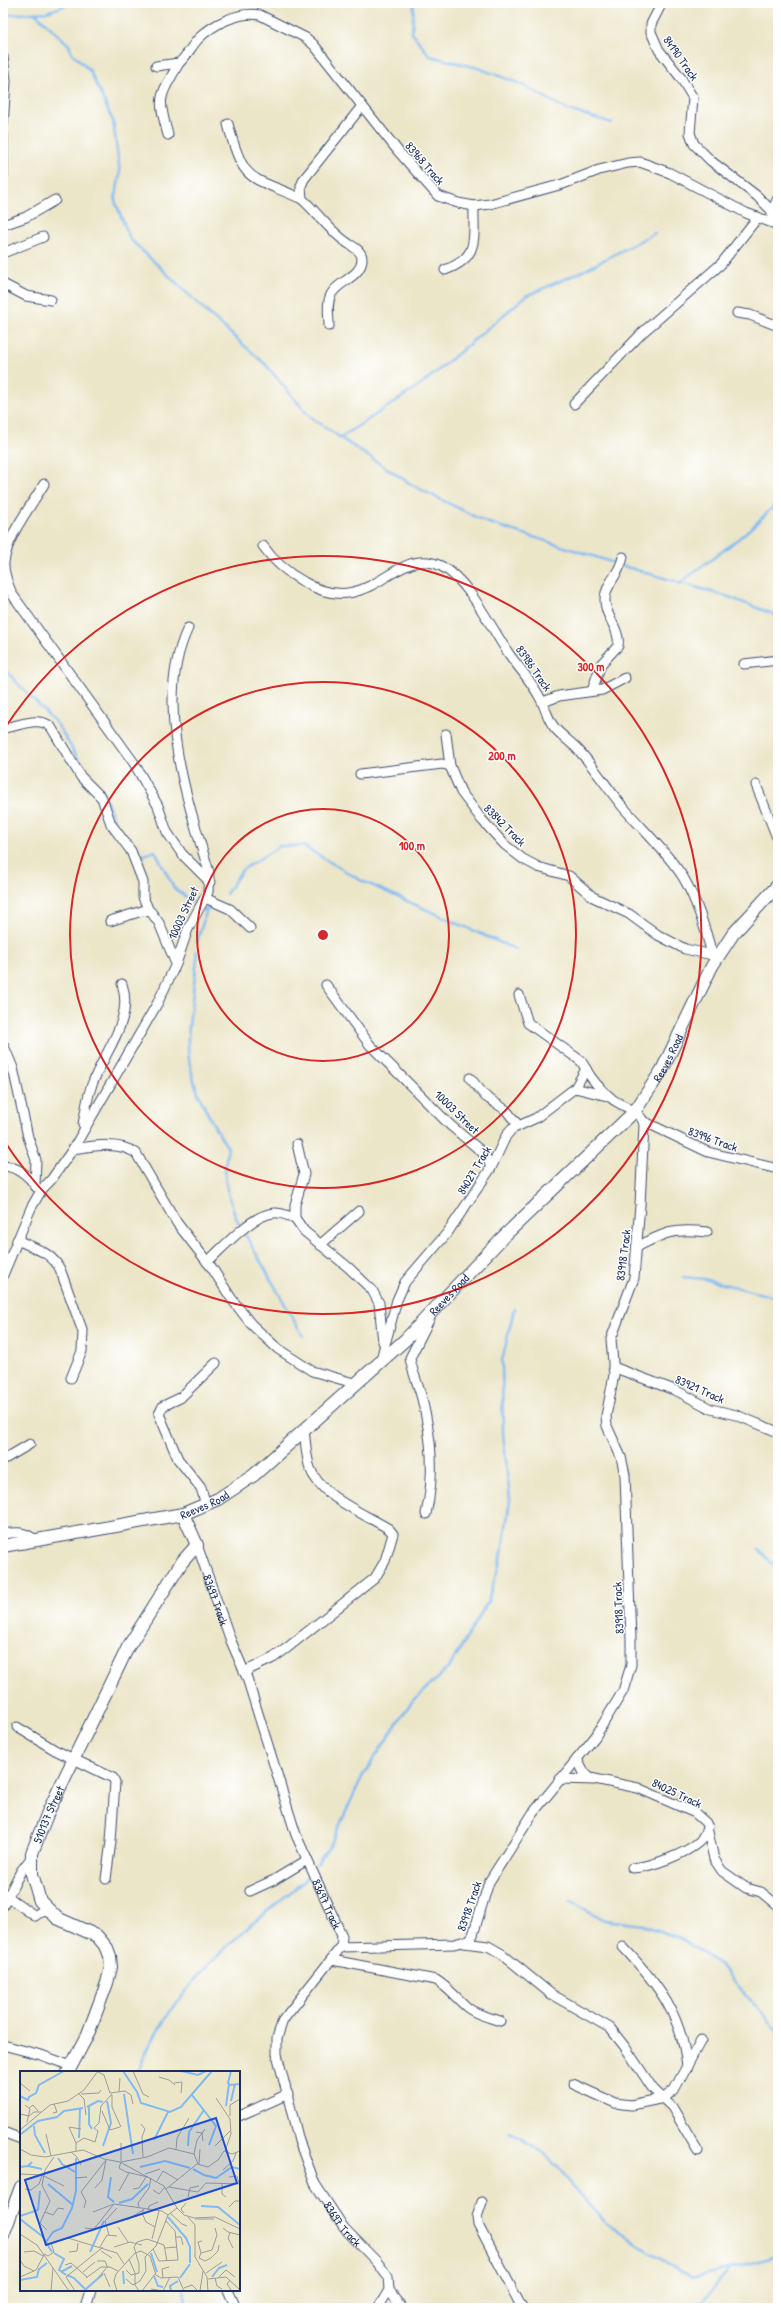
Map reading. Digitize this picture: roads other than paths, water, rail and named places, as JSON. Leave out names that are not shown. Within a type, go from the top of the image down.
[{"type":"street","name":"84190 Track","points":[[662,3],[651,24],[651,32],[658,50],[681,78],[693,98],[690,133],[694,144],[711,161],[757,196],[772,211]]},
{"type":"street","name":"83968 Track","points":[[168,135],[160,108],[160,96],[179,63],[198,40],[214,25],[252,13],[260,15],[306,38],[314,45],[362,106],[438,196],[458,204],[474,206],[509,200],[563,184],[599,170],[628,163],[640,162],[670,173],[728,204],[776,224]]},
{"type":"street","points":[[3,57],[6,81],[3,125]]},
{"type":"street","points":[[156,66],[179,63]]},
{"type":"street","points":[[302,199],[301,186],[304,179],[362,106]]},
{"type":"street","points":[[228,124],[237,156],[247,174],[259,181],[302,199],[344,241],[358,250],[362,258],[355,274],[333,291],[329,300],[329,326]]},
{"type":"street","points":[[3,135],[3,176]]},
{"type":"street","points":[[776,224],[772,211],[778,198]]},
{"type":"street","points":[[3,225],[26,216],[55,200]]},
{"type":"street","points":[[445,270],[463,262],[473,247],[475,237],[474,206]]},
{"type":"street","points":[[574,404],[643,332],[721,264],[758,217]]},
{"type":"street","points":[[3,253],[43,237]]},
{"type":"street","points":[[3,284],[26,296],[50,300]]},
{"type":"street","points":[[737,313],[750,315],[778,326]]},
{"type":"street","points":[[44,484],[15,534],[6,554],[4,569],[12,594],[134,763],[158,806],[167,832],[182,854],[210,882]]},
{"type":"street","name":"83986 Track","points":[[263,546],[272,559],[288,572],[311,586],[332,594],[344,595],[358,592],[404,567],[420,562],[437,564],[450,571],[469,592],[543,702],[553,726],[582,754],[608,789],[677,868],[696,903],[715,955]]},
{"type":"street","points":[[592,691],[601,664],[618,646],[618,638],[607,611],[605,597],[610,584],[619,572],[623,557]]},
{"type":"street","name":"10003 Street","points":[[37,1189],[73,1149],[152,1012],[176,964],[188,929],[205,898],[210,882],[178,759],[174,738],[176,662],[178,650],[188,628]]},
{"type":"street","points":[[744,664],[778,660]]},
{"type":"street","points":[[543,702],[559,696],[602,690],[625,678]]},
{"type":"street","points":[[3,728],[31,722],[49,725],[81,777],[102,798],[111,824],[131,851],[143,882],[143,897],[149,911],[159,923],[176,964]]},
{"type":"street","name":"83842 Track","points":[[446,734],[450,766],[461,792],[482,820],[505,845],[538,867],[569,876],[593,897],[629,914],[658,935],[673,943],[697,952],[715,955]]},
{"type":"street","points":[[360,774],[442,764],[450,766]]},
{"type":"street","points":[[756,785],[778,840]]},
{"type":"street","name":"Reeves Road","points":[[3,1546],[183,1514],[206,1505],[225,1495],[254,1475],[380,1363],[498,1243],[635,1111],[662,1070],[715,955],[778,885]]},
{"type":"street","points":[[205,898],[230,909],[250,928]]},
{"type":"street","points":[[110,921],[142,911],[149,911]]},
{"type":"street","points":[[82,1131],[92,1084],[123,1017],[125,999],[122,984]]},
{"type":"street","name":"10003 Street","points":[[326,985],[370,1045],[450,1125],[482,1152],[489,1162],[490,1168]]},
{"type":"street","points":[[519,996],[528,1023],[581,1061],[593,1081],[622,1106],[635,1111],[643,1121]]},
{"type":"street","points":[[3,1044],[13,1068],[25,1124],[36,1160],[37,1189],[3,1276]]},
{"type":"street","name":"84027 Track","points":[[380,1363],[383,1347],[405,1282],[448,1232],[490,1168],[506,1136],[518,1125],[536,1118],[575,1088],[586,1069]]},
{"type":"street","points":[[470,1078],[486,1097],[506,1110],[518,1125]]},
{"type":"street","points":[[575,1088],[609,1096]]},
{"type":"street","name":"83996 Track","points":[[643,1121],[708,1152],[778,1169]]},
{"type":"street","name":"83918 Track","points":[[341,1946],[464,1943],[473,1935],[489,1882],[533,1813],[595,1737],[623,1691],[631,1665],[625,1476],[618,1448],[607,1426],[606,1416],[614,1381],[611,1339],[632,1283],[637,1246],[643,1121]]},
{"type":"street","points":[[297,1144],[304,1174],[295,1206],[295,1218],[304,1231],[364,1280],[377,1296],[383,1347]]},
{"type":"street","points":[[73,1149],[117,1146],[126,1147],[136,1153],[146,1167],[161,1199],[252,1324],[278,1349],[312,1371],[357,1384]]},
{"type":"street","points":[[3,1166],[11,1167],[25,1174],[37,1189]]},
{"type":"street","points":[[320,1245],[358,1211]]},
{"type":"street","points":[[207,1262],[242,1229],[266,1215],[277,1213],[295,1218]]},
{"type":"street","points":[[637,1246],[671,1231],[683,1229],[707,1232]]},
{"type":"street","points":[[18,1240],[46,1253],[56,1262],[60,1269],[83,1332],[84,1344],[71,1378]]},
{"type":"street","points":[[426,1514],[432,1480],[433,1453],[422,1400],[410,1358],[432,1311]]},
{"type":"street","points":[[206,1505],[201,1488],[178,1459],[158,1414],[162,1406],[180,1398],[216,1363]]},
{"type":"street","name":"83921 Track","points":[[613,1367],[677,1391],[711,1409],[736,1415],[778,1432]]},
{"type":"street","points":[[244,1672],[273,1658],[371,1582],[385,1561],[393,1539],[393,1534],[389,1529],[339,1500],[317,1479],[310,1467],[304,1431]]},
{"type":"street","points":[[3,1460],[30,1444]]},
{"type":"street","name":"83697 Track","points":[[183,1514],[197,1545],[244,1672],[296,1835],[341,1932],[343,1940],[332,1960],[296,2003],[280,2027],[277,2038],[277,2054],[306,2161],[320,2194],[344,2228],[386,2273],[389,2281],[388,2290]]},
{"type":"street","points":[[3,1534],[22,1532],[28,1533],[35,1540]]},
{"type":"street","name":"510137 Street","points":[[69,2069],[98,2007],[109,1976],[111,1961],[107,1948],[97,1936],[66,1923],[46,1908],[35,1891],[31,1858],[39,1833],[135,1634],[182,1562],[197,1545]]},
{"type":"street","points":[[17,1727],[74,1760],[107,1775],[115,1782],[111,1841],[106,1879]]},
{"type":"street","points":[[577,1759],[585,1774],[596,1780]]},
{"type":"street","name":"84025 Track","points":[[560,1779],[596,1780],[629,1786],[668,1800],[695,1813],[705,1821],[708,1827]]},
{"type":"street","points":[[632,1868],[654,1864],[673,1856],[700,1841],[708,1827]]},
{"type":"street","points":[[708,1827],[714,1859],[722,1871],[746,1888],[761,1892],[778,1906]]},
{"type":"street","points":[[3,1906],[6,1894],[31,1858]]},
{"type":"street","points":[[250,1892],[274,1880],[307,1860]]},
{"type":"street","points":[[6,1894],[17,1904],[35,1916],[46,1908]]},
{"type":"street","points":[[464,1943],[488,1946],[502,1954],[551,1994],[610,2028],[625,2046],[653,2089],[672,2107],[698,2151]]},
{"type":"street","points":[[623,1947],[653,1980],[669,2006],[680,2027],[687,2069]]},
{"type":"street","points":[[332,1960],[436,1980],[451,1990],[468,2008],[478,2014],[500,2021]]},
{"type":"street","points":[[573,2084],[620,2104],[631,2105],[664,2098],[674,2090],[687,2069],[701,2040]]},
{"type":"street","points":[[3,2045],[41,2055],[69,2069]]},
{"type":"street","points":[[240,2116],[288,2094]]},
{"type":"street","points":[[3,2132],[20,2138]]},
{"type":"street","points":[[3,2235],[20,2190]]},
{"type":"street","points":[[482,2202],[477,2217],[478,2224],[522,2308]]},
{"type":"street","points":[[378,2308],[388,2290],[402,2308]]},
{"type":"street","points":[[86,2308],[91,2291]]},
{"type":"street","points":[[228,2291],[236,2308]]},
{"type":"waterway","points":[[3,15],[47,12],[72,3]]},
{"type":"waterway","points":[[414,3],[412,33],[430,56],[478,68],[521,84],[568,110],[612,123]]},
{"type":"waterway","points":[[35,13],[69,45],[71,52],[90,71],[113,121],[120,173],[115,201],[130,239],[210,315],[266,365],[309,416],[414,486],[486,522],[618,564]]},
{"type":"waterway","points":[[340,438],[422,384],[526,296],[585,270],[655,233]]},
{"type":"waterway","points":[[679,584],[743,535],[778,501]]},
{"type":"waterway","points":[[623,566],[729,597],[778,616]]},
{"type":"waterway","points":[[3,668],[57,724],[93,783]]},
{"type":"waterway","points":[[96,787],[102,789],[115,822]]},
{"type":"waterway","points":[[120,829],[137,849],[138,857],[155,851],[174,888],[197,905]]},
{"type":"waterway","points":[[226,894],[242,870],[280,846],[303,846],[360,880],[517,950]]},
{"type":"waterway","points":[[203,910],[215,906]]},
{"type":"waterway","points":[[197,942],[207,909]]},
{"type":"waterway","points":[[196,951],[197,959],[188,1038],[190,1068],[199,1096],[228,1148],[225,1176],[230,1201],[237,1220],[303,1336]]},
{"type":"waterway","points":[[683,1277],[704,1279],[778,1298]]},
{"type":"waterway","points":[[317,1864],[330,1846],[362,1777],[410,1704],[450,1666],[488,1601],[501,1559],[510,1500],[503,1433],[502,1361],[514,1309]]},
{"type":"waterway","points":[[759,1549],[778,1570]]},
{"type":"waterway","points":[[138,2071],[148,2049],[170,2012],[205,1969],[224,1949],[309,1877]]},
{"type":"waterway","points":[[570,1901],[605,1920],[643,1925],[682,1939],[721,1966],[778,2032]]},
{"type":"waterway","points":[[508,2131],[544,2153],[606,2223],[640,2247],[693,2278],[778,2256]]},
{"type":"waterway","points":[[695,2308],[703,2301],[732,2267]]},
{"type":"waterway","points":[[184,2291],[187,2308]]}]
